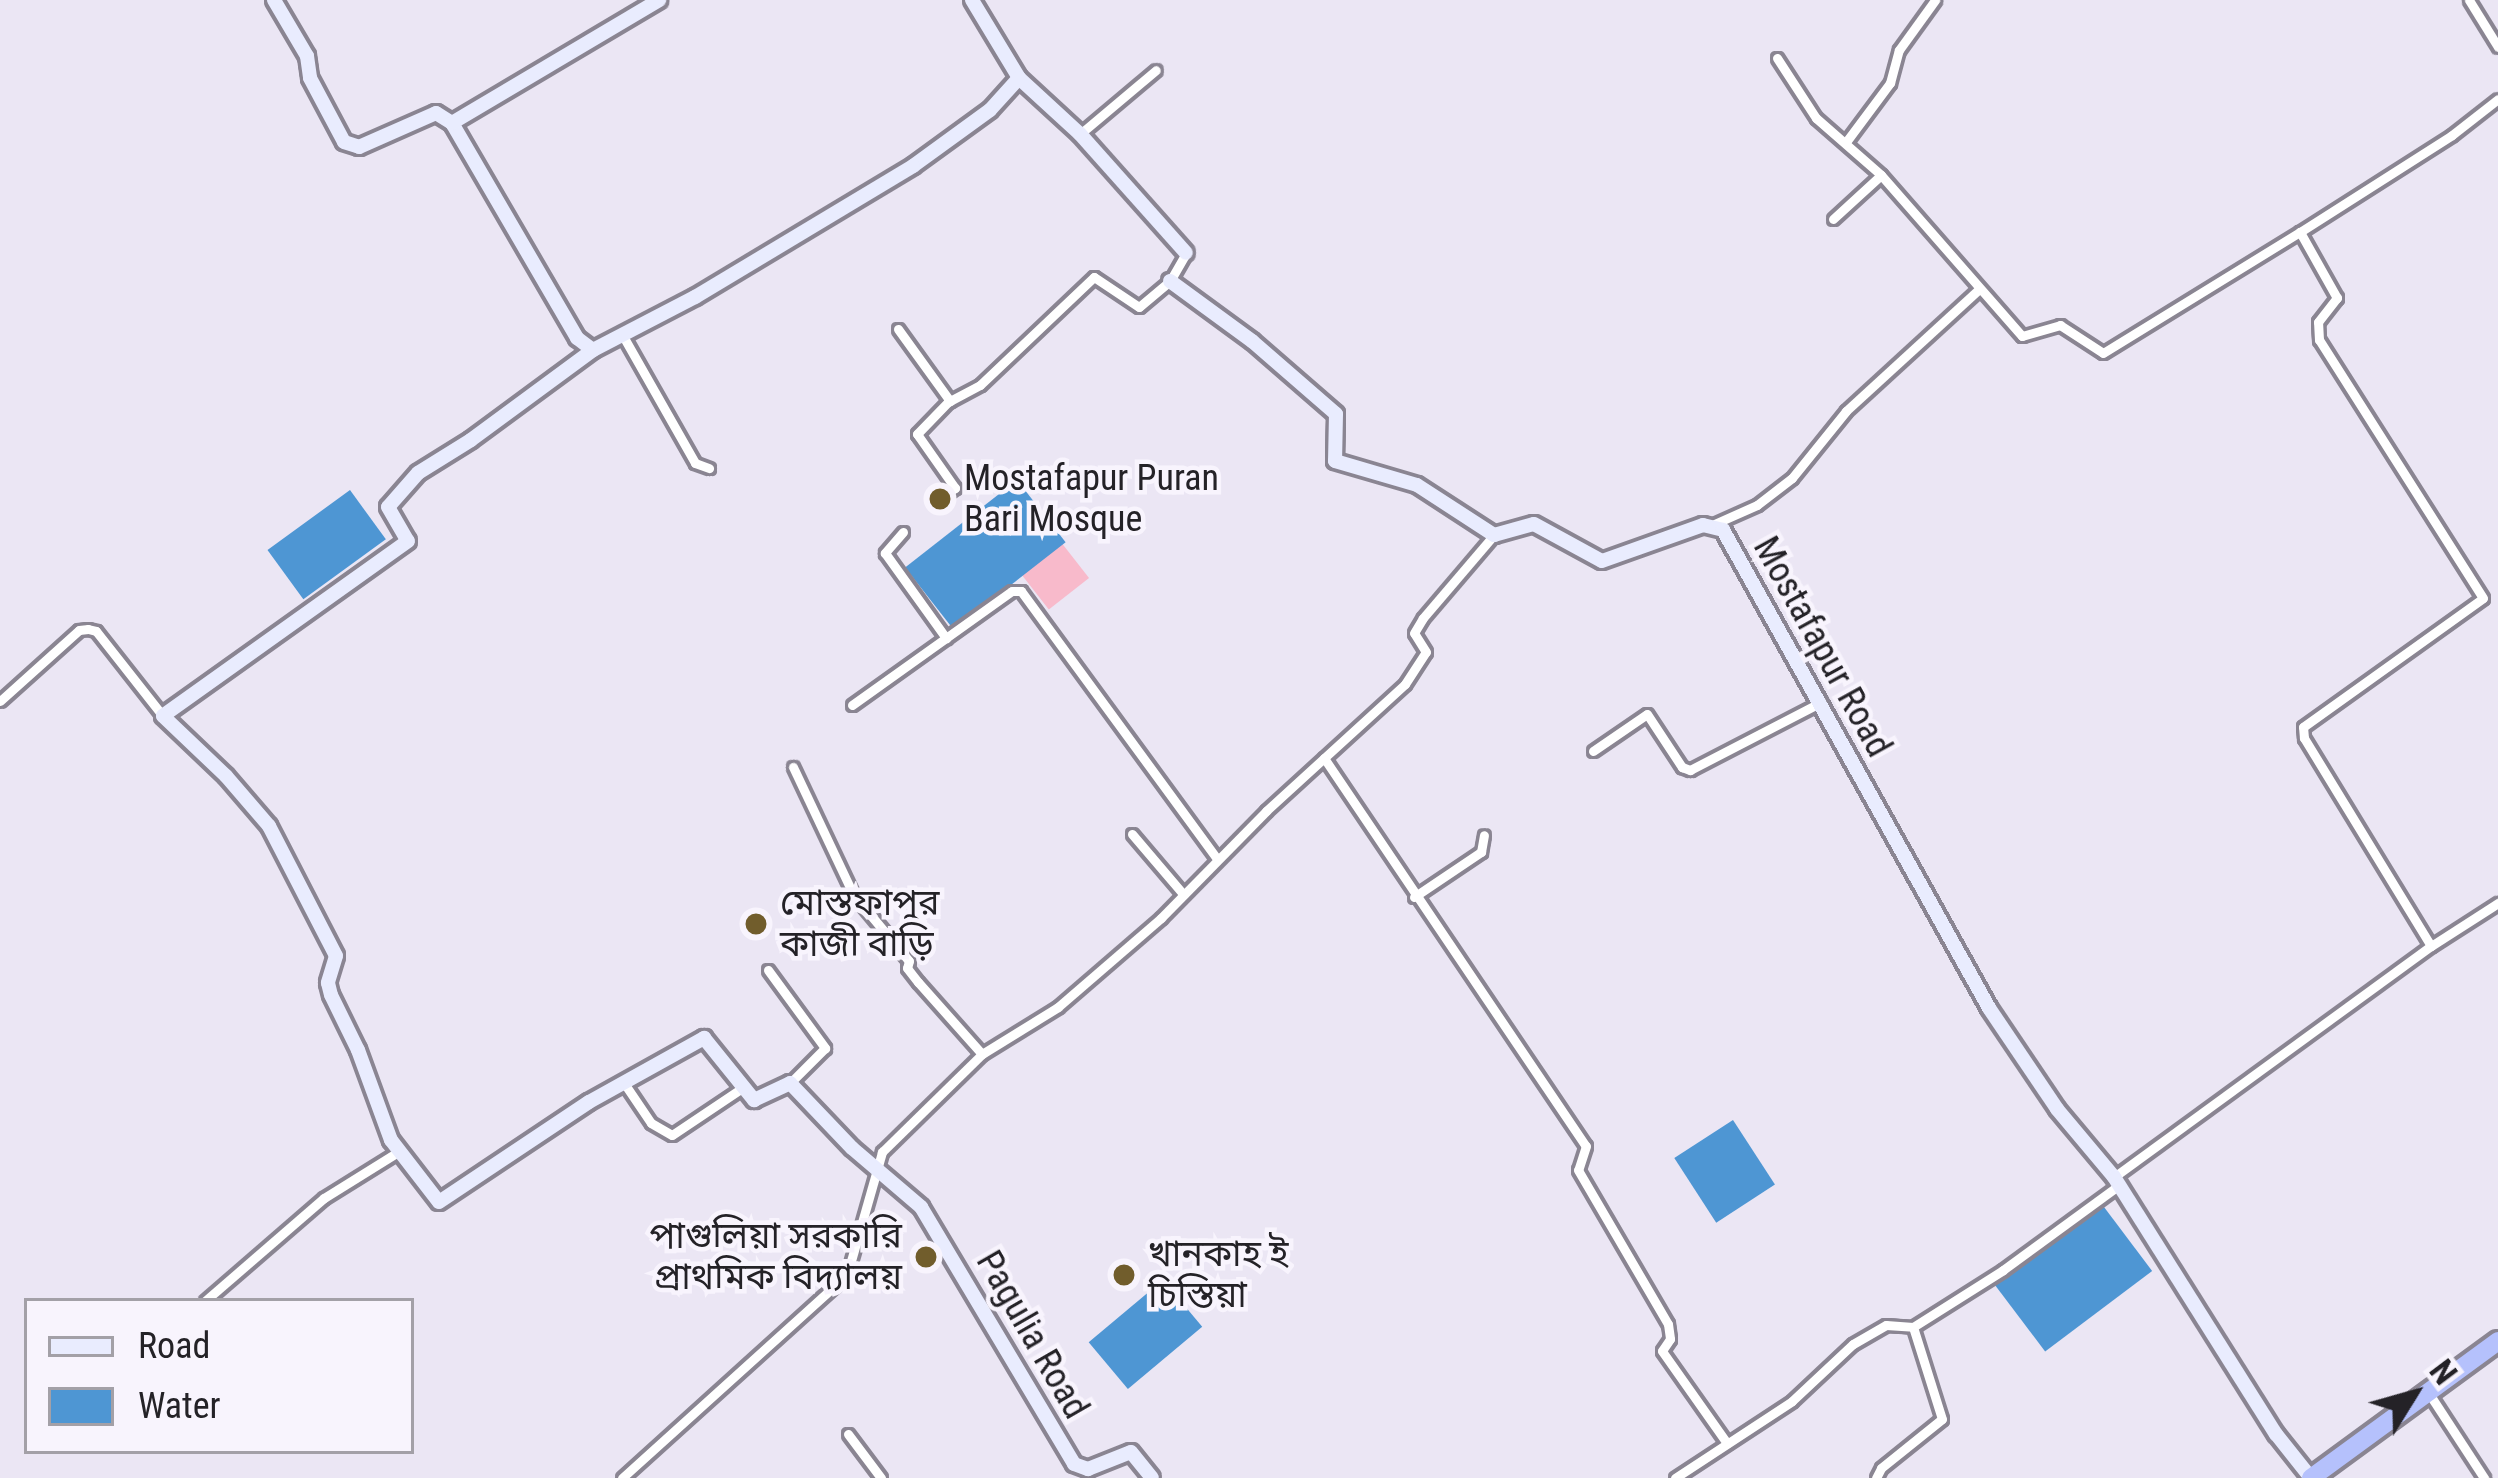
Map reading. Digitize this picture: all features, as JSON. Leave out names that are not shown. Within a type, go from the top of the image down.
[{"type":"highway","points":[[2311,1478],[2498,1341]]},
{"type":"street","points":[[274,0],[307,56],[310,78],[344,142],[359,146],[436,113],[452,123],[577,338],[593,350]]},
{"type":"street","points":[[452,123],[659,0]]},
{"type":"street","points":[[942,497],[955,488],[917,434],[950,401],[980,386],[1094,277],[1139,307],[1170,281],[1186,253],[1080,134],[1019,79],[972,0]]},
{"type":"street","points":[[1846,142],[1890,83],[1899,50],[1935,0]]},
{"type":"street","points":[[2469,0],[2498,47]]},
{"type":"street","points":[[1777,58],[1816,118],[1881,175],[2022,336],[2060,325],[2103,353],[2452,135],[2498,99]]},
{"type":"street","points":[[1080,134],[1156,70]]},
{"type":"street","points":[[163,716],[408,541],[388,507],[418,472],[471,440],[593,350],[913,166],[990,110],[1019,79]]},
{"type":"street","points":[[1833,219],[1881,175]]},
{"type":"street","points":[[2300,232],[2337,298],[2318,322],[2319,340],[2483,598]]},
{"type":"street","points":[[622,1478],[847,1275],[882,1152],[982,1054],[1010,1042],[1067,999],[1405,684],[1426,652],[1414,633],[1494,535],[1417,485],[1334,460],[1336,414],[1252,341],[1170,281]]},
{"type":"street","points":[[1712,525],[1757,505],[1792,478],[1846,411],[1979,289]]},
{"type":"street","points":[[898,329],[950,401]]},
{"type":"street","points":[[623,336],[695,463],[709,469]]},
{"type":"street","name":"Mostafapur Road","points":[[1494,535],[1534,524],[1603,561],[1712,525],[1723,530],[1989,1008],[2057,1109],[2117,1181],[2276,1434],[2311,1478]]},
{"type":"street","points":[[903,532],[885,553],[946,638]]},
{"type":"street","points":[[2431,946],[2304,738],[2303,727],[2498,588]]},
{"type":"street","points":[[852,705],[1012,591],[1022,591],[1216,860]]},
{"type":"street","points":[[0,701],[79,630],[88,629],[96,632],[163,716],[226,776],[269,826],[336,956],[328,983],[331,994],[398,1152],[439,1202],[704,1038],[754,1100],[790,1083],[825,1048],[768,970]]},
{"type":"street","points":[[1593,751],[1647,714],[1682,767],[1690,770],[1821,702]]},
{"type":"street","points":[[1324,758],[1586,1146],[1578,1170],[1668,1324],[1670,1339],[1662,1351],[1727,1443]]},
{"type":"street","points":[[793,767],[853,894],[909,961],[908,968],[918,982],[982,1054]]},
{"type":"street","points":[[1132,834],[1183,894]]},
{"type":"street","points":[[1414,897],[1481,852],[1484,835]]},
{"type":"street","points":[[1675,1478],[1792,1401],[1853,1344],[1886,1325],[1913,1327],[2003,1270],[2431,946],[2498,903]]},
{"type":"street","points":[[790,1083],[875,1167]]},
{"type":"street","points":[[624,1084],[651,1123],[672,1135],[742,1088]]},
{"type":"street","points":[[208,1298],[324,1198],[398,1152]]},
{"type":"street","name":"Pagulia Road","points":[[875,1167],[921,1207],[1074,1463],[1088,1469],[1131,1452],[1152,1478]]},
{"type":"street","points":[[1876,1478],[1881,1468],[1942,1419],[1913,1327]]},
{"type":"street","points":[[2428,1392],[2484,1478]]},
{"type":"street","points":[[848,1434],[881,1478]]},
{"type":"shaded area","points":[[1057,537],[1089,578],[1049,609],[1017,568]]},
{"type":"water","points":[[1017,480],[1066,542],[954,630],[905,567]]},
{"type":"water","points":[[350,490],[386,539],[303,599],[267,550]]},
{"type":"water","points":[[1733,1120],[1775,1185],[1716,1223],[1674,1158]]},
{"type":"water","points":[[2101,1203],[2152,1271],[2045,1352],[1994,1284]]},
{"type":"water","points":[[1163,1280],[1202,1327],[1128,1389],[1089,1342]]},
{"type":"place","name":"Mostafapur Puran Bari Mosque","points":[[940,499]]},
{"type":"place","name":"মোস্তফাপুর কাজী বাড়ি","points":[[756,924]]},
{"type":"place","name":"পাগুলিয়া সরকারি প্রাথমিক বিদ্যালয়","points":[[926,1257]]},
{"type":"place","name":"খানকাহ ই চিস্তিয়া","points":[[1124,1275]]}]
